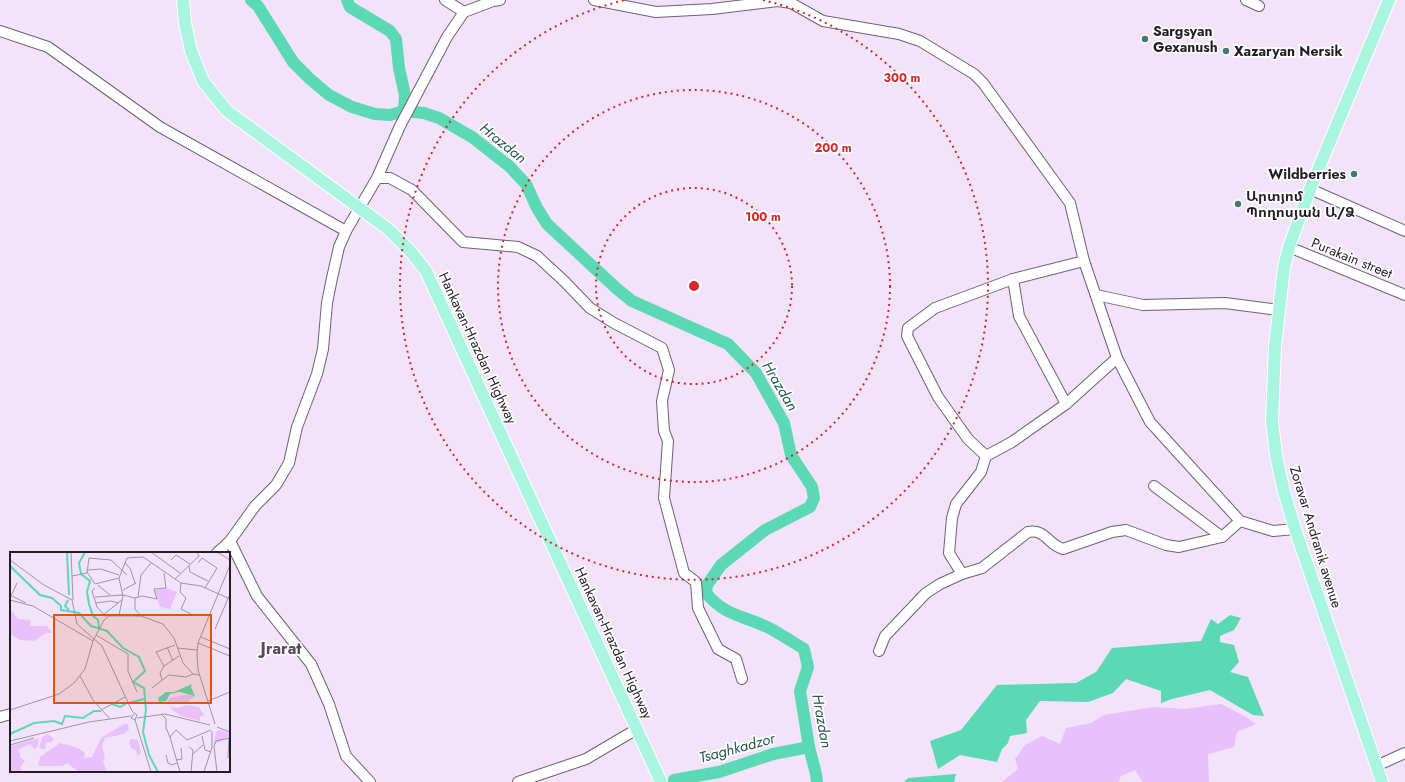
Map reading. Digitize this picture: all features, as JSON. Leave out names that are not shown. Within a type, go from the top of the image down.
[{"type":"main road","name":"Hankavan-Hrazdan Highway","points":[[183,0],[185,23],[191,51],[203,80],[227,111],[388,229],[411,252],[426,271],[661,782]]},
{"type":"main road","name":"Zoravar Andranik avenue","points":[[1382,782],[1295,529],[1283,488],[1276,455],[1272,422],[1275,346],[1284,267],[1289,248],[1310,189],[1389,0]]},
{"type":"street","points":[[445,0],[464,12]]},
{"type":"street","points":[[218,552],[230,541],[255,506],[276,485],[289,463],[297,427],[317,374],[323,349],[327,303],[332,278],[339,247],[346,231],[377,178],[400,126],[447,37],[464,12],[493,1],[500,0]]},
{"type":"street","points":[[594,0],[656,12],[712,9],[778,0],[791,3],[823,21],[900,34],[920,41],[974,74],[983,83],[1070,203],[1084,261],[1117,358],[1150,422],[1240,521],[1273,530],[1295,529]]},
{"type":"street","points":[[1246,0],[1259,6]]},
{"type":"street","points":[[0,31],[48,47],[160,127],[346,231]]},
{"type":"street","points":[[377,178],[390,178],[412,190],[463,242],[518,247],[537,256],[590,308],[614,323],[662,348],[669,370],[662,401],[664,431],[668,441],[664,498],[684,573],[696,582],[698,608],[718,649],[736,659],[742,679]]},
{"type":"street","points":[[1310,189],[1405,231]]},
{"type":"street","name":"Purakain street","points":[[1289,248],[1405,295]]},
{"type":"street","points":[[986,456],[968,439],[938,397],[907,336],[908,328],[935,308],[1013,279],[1084,261]]},
{"type":"street","points":[[1013,279],[1019,316],[1066,404]]},
{"type":"street","points":[[1096,295],[1143,305],[1225,303],[1279,310]]},
{"type":"street","points":[[962,574],[949,553],[952,518],[956,504],[981,472],[986,456],[1012,442],[1066,404],[1117,358]]},
{"type":"street","points":[[1154,486],[1222,537]]},
{"type":"street","points":[[879,651],[885,636],[926,593],[940,584],[962,574],[982,568],[1028,532],[1036,530],[1041,532],[1055,546],[1063,549],[1112,532],[1126,530],[1166,545],[1178,547],[1222,537],[1240,521]]},
{"type":"street","points":[[230,541],[257,596],[311,664],[329,704],[346,756],[370,782]]},
{"type":"street","points":[[0,717],[10,714]]},
{"type":"street","points":[[518,782],[586,759],[637,729]]},
{"type":"street","points":[[1376,766],[1405,753]]},
{"type":"shaded area","points":[[1230,615],[1241,618],[1234,630],[1220,636],[1220,642],[1234,645],[1239,662],[1230,672],[1248,677],[1264,716],[1253,715],[1210,690],[1161,703],[1161,691],[1126,679],[1113,693],[1088,702],[1040,701],[1026,720],[1027,733],[1010,736],[1008,743],[1002,749],[997,762],[960,755],[938,769],[930,741],[961,730],[997,685],[1076,683],[1096,672],[1112,648],[1201,641],[1211,619],[1218,624]]},
{"type":"shaded area","points":[[1221,704],[1256,724],[1237,732],[1234,747],[1208,754],[1209,782],[1143,782],[1135,770],[1121,776],[1118,782],[1002,782],[1018,769],[1015,759],[1025,745],[1042,736],[1060,744],[1066,728],[1091,723],[1104,715],[1153,707],[1185,709]]},
{"type":"shaded area","points":[[956,774],[954,782],[904,782],[908,778]]},
{"type":"waterway","name":"Hrazdan","points":[[251,0],[258,6],[293,62],[329,95],[352,107],[375,114],[390,115],[404,111],[424,113],[439,118],[472,137],[509,166],[526,184],[537,208],[547,224],[616,288],[632,301],[728,344],[756,373],[784,423],[791,455],[812,487],[814,498],[810,507],[765,530],[721,565],[707,585],[706,593],[721,607],[729,612],[762,624],[804,649],[808,667],[800,691],[809,747],[817,782]]},
{"type":"waterway","name":"Hrazdan","points":[[347,0],[350,7],[390,31],[396,39],[399,68],[405,95],[404,111]]},
{"type":"waterway","name":"Tsaghkadzor","points":[[674,780],[719,772],[773,754],[809,747]]},
{"type":"place","name":"Sargsyan Gexanush","points":[[1145,39]]},
{"type":"place","name":"Xazaryan Nersik","points":[[1226,51]]},
{"type":"place","name":"Wildberries","points":[[1354,174]]},
{"type":"place","name":"Արտյոմ Պողոսյան Ա/Ձ","points":[[1238,204]]},
{"type":"district","name":"Jrarat","points":[[281,648]]}]
